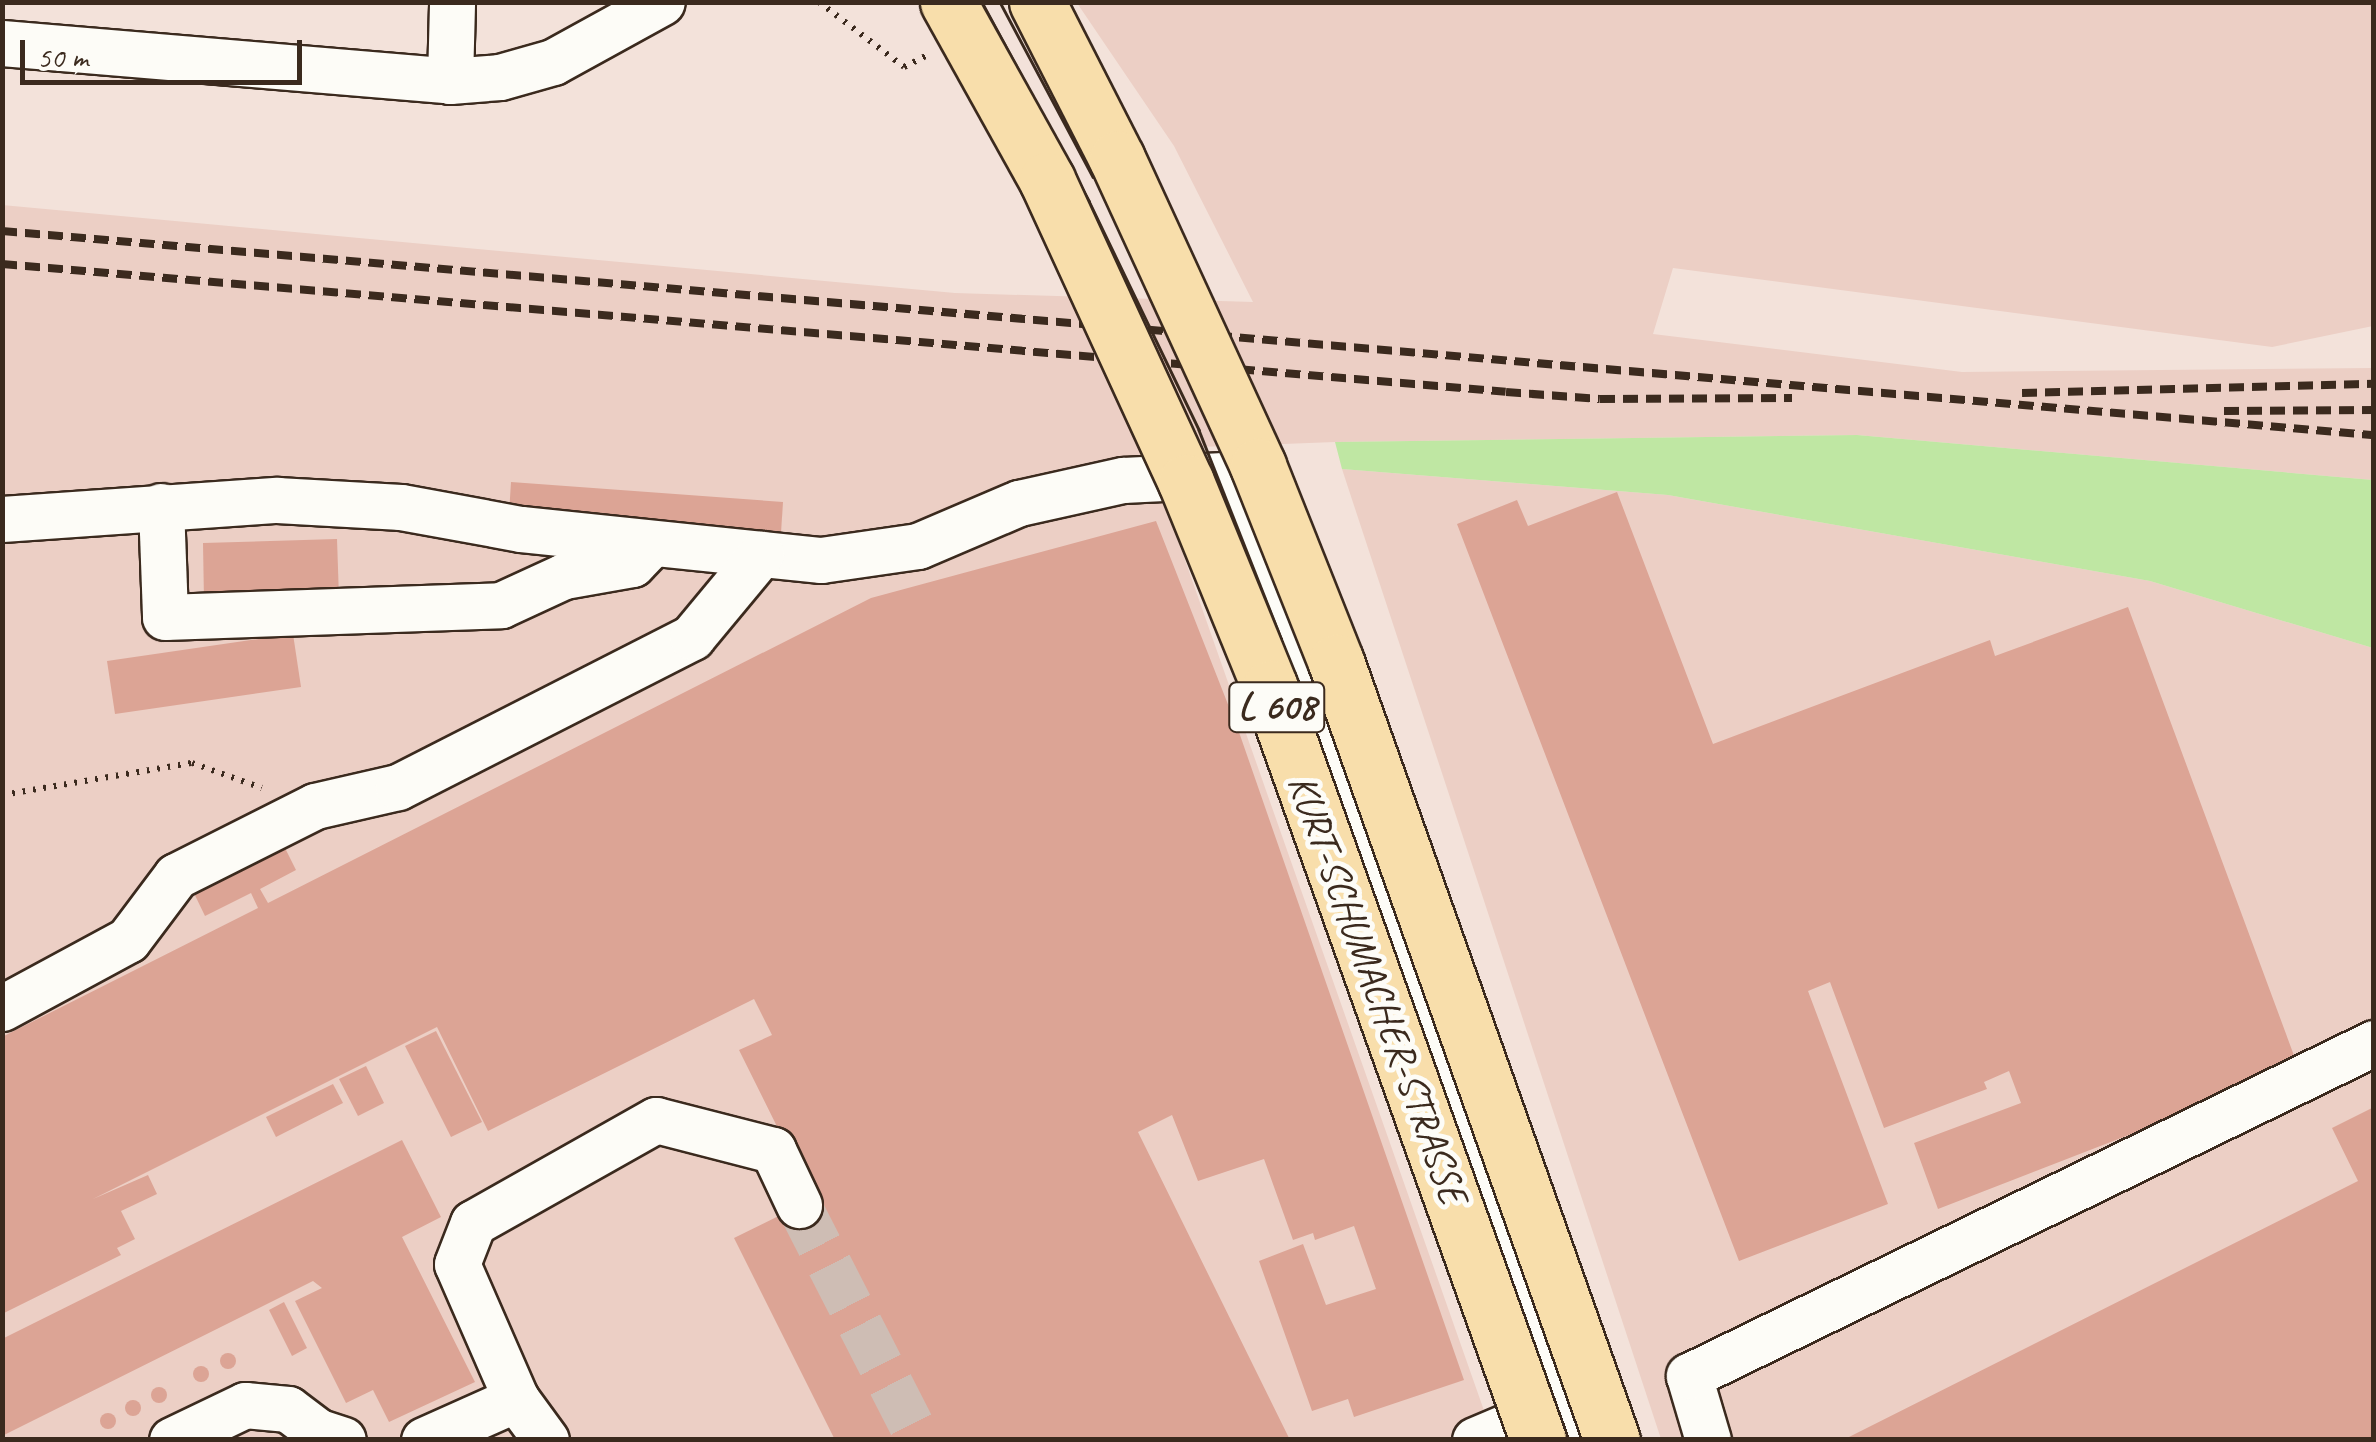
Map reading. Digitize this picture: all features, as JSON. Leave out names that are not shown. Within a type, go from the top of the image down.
[{"type":"main road","name":"KURT-SCHUMACHER-STRASSE","points":[[1036,2],[1117,160],[1258,466],[1336,662],[1612,1440]]},
{"type":"main road","name":"KURT-SCHUMACHER-STRASSE","points":[[957,18],[1047,180],[1194,499],[1559,1428]]},
{"type":"street","points":[[450,81],[452,2]]},
{"type":"street","points":[[2,44],[450,81],[500,77],[553,62],[662,2]]},
{"type":"street","points":[[2,518],[277,500],[401,507],[521,529],[820,560],[918,546],[1019,503],[1123,480],[1224,475],[1302,678],[1559,1428],[1475,1440]]},
{"type":"street","points":[[161,506],[165,617],[501,605],[564,576],[632,564],[652,543]]},
{"type":"street","points":[[2,1008],[128,940],[176,876],[315,806],[398,787],[692,638],[761,554]]},
{"type":"street","points":[[1708,1440],[1689,1376],[2374,1043]]},
{"type":"street","points":[[546,1440],[516,1399],[457,1264],[473,1223],[656,1120],[773,1150],[800,1205]]},
{"type":"street","points":[[424,1440],[516,1399]]},
{"type":"street","points":[[172,1440],[245,1405],[288,1409],[319,1432],[343,1440]]},
{"type":"path","points":[[819,2],[904,67],[957,18]]},
{"type":"path","points":[[2,795],[192,763],[315,806]]},
{"type":"shaded area","points":[[1077,3],[2373,3],[2373,326],[2272,347],[1673,268],[1653,334],[1962,372],[2373,368],[2373,480],[1857,435],[1335,442],[1146,449],[1494,1439],[3,1439],[2,205],[955,293],[1253,302],[1174,146]]},
{"type":"shaded area","points":[[1342,469],[1668,495],[2150,581],[2373,648],[2373,1439],[1661,1439]]},
{"type":"green space","points":[[1857,435],[2373,480],[2373,648],[2150,581],[1668,495],[1342,469],[1335,442]]},
{"type":"building","points":[[511,482],[783,502],[781,533],[509,515]]},
{"type":"building","points":[[1617,492],[1713,744],[1990,640],[1995,656],[2128,607],[2299,1069],[1938,1209],[1914,1143],[2021,1103],[2009,1071],[1984,1082],[1987,1089],[1884,1128],[1830,982],[1808,991],[1888,1204],[1739,1261],[1457,524],[1517,500],[1528,526]]},
{"type":"building","points":[[1156,521],[1240,735],[1464,1380],[1354,1417],[1348,1399],[1312,1411],[1259,1261],[1303,1244],[1326,1305],[1376,1289],[1354,1226],[1315,1240],[1313,1233],[1293,1240],[1264,1159],[1198,1181],[1172,1115],[1138,1132],[1290,1440],[835,1440],[734,1238],[813,1199],[739,1050],[772,1035],[754,999],[488,1131],[437,1027],[93,1199],[148,1175],[157,1194],[121,1211],[135,1239],[117,1248],[121,1255],[2,1314],[2,1037],[258,908],[251,893],[205,916],[190,885],[281,840],[296,870],[260,889],[268,903],[871,598]]},
{"type":"building","points":[[337,539],[339,598],[204,601],[203,543]]},
{"type":"building","points":[[293,634],[301,687],[115,714],[107,661]]},
{"type":"building","points":[[436,1031],[482,1122],[451,1137],[405,1046]]},
{"type":"building","points":[[366,1066],[384,1103],[358,1116],[339,1079]]},
{"type":"building","points":[[333,1084],[343,1103],[276,1137],[266,1117]]},
{"type":"building","points":[[2374,1107],[2374,1440],[1843,1440],[2358,1181],[2332,1128]]},
{"type":"building","points":[[402,1140],[441,1217],[402,1237],[475,1382],[389,1422],[373,1390],[346,1403],[295,1301],[322,1288],[313,1281],[2,1436],[2,1339]]},
{"type":"building","points":[[284,1302],[307,1348],[292,1356],[269,1310]]},
{"type":"building","points":[[228,1353],[236,1361],[228,1369],[220,1361]]},
{"type":"building","points":[[201,1366],[209,1374],[201,1382],[193,1374]]},
{"type":"building","points":[[159,1387],[167,1395],[159,1403],[151,1395]]},
{"type":"building","points":[[133,1400],[141,1408],[133,1416],[125,1408]]},
{"type":"building","points":[[108,1413],[116,1421],[108,1429],[100,1421]]},
{"type":"tunnel","points":[[799,1205],[919,1440]]},
{"type":"tram line","points":[[982,2],[1089,201],[1199,430],[1281,638],[1569,1440]]},
{"type":"tram line","points":[[1000,2],[1093,177]]},
{"type":"railway","points":[[2,231],[2374,435]]},
{"type":"railway","points":[[2,264],[1506,392],[1600,399],[1792,398]]},
{"type":"railway","points":[[2022,393],[2374,384]]},
{"type":"railway","points":[[2224,411],[2374,410]]}]
